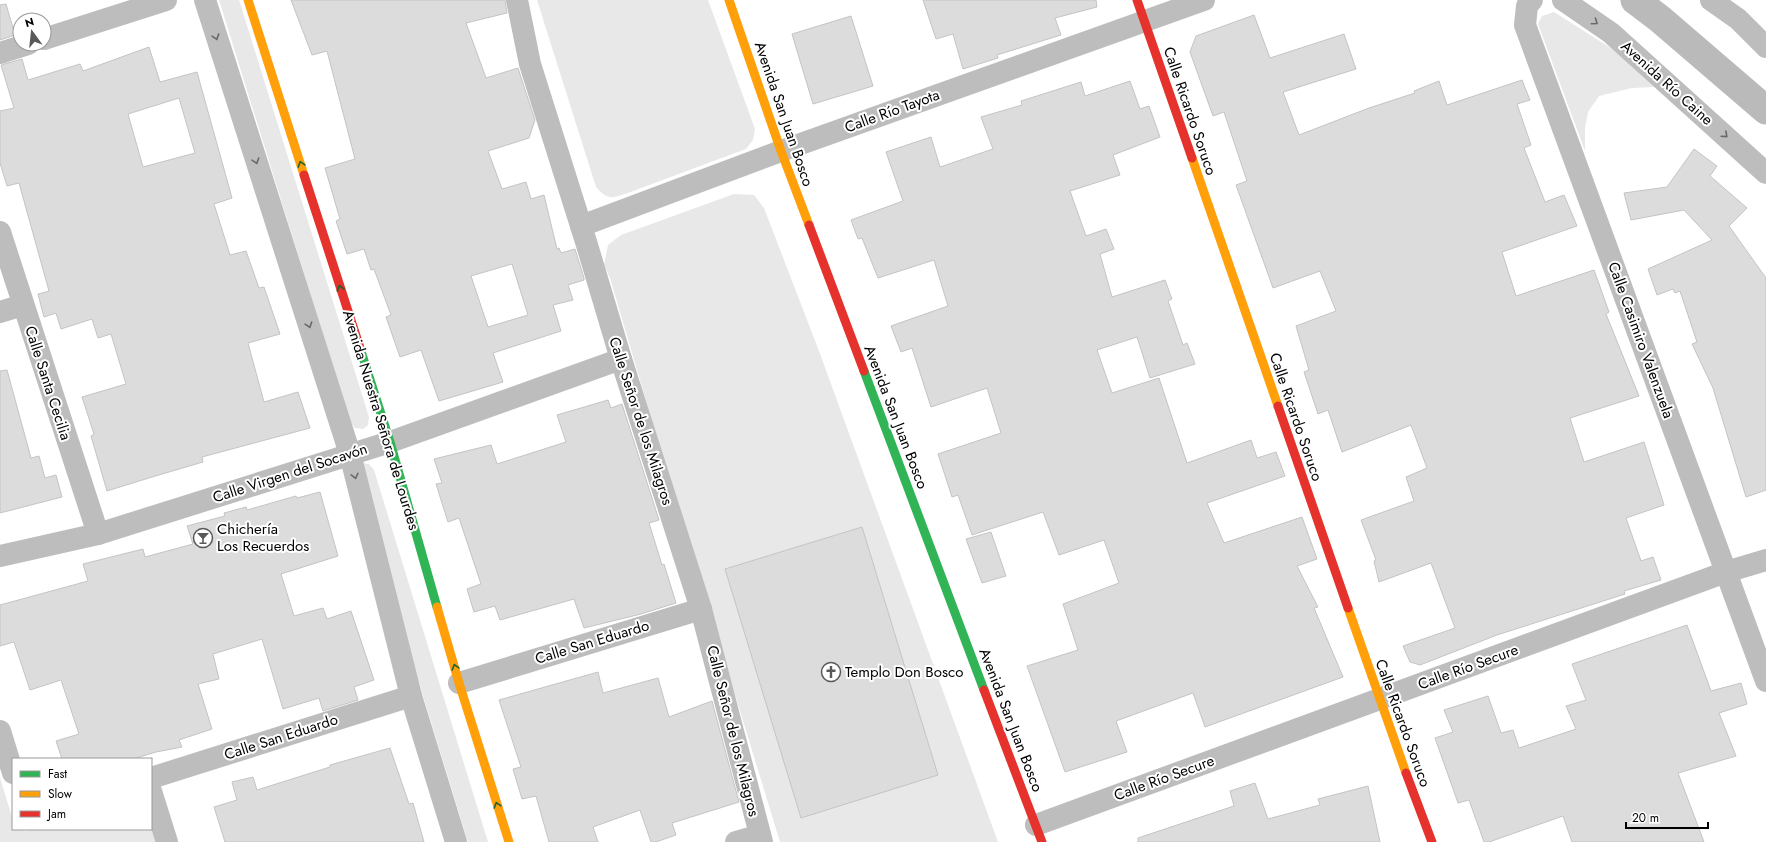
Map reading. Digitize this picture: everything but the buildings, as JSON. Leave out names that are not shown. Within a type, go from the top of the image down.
[{"type":"street","points":[[52,36],[166,0]]},
{"type":"street","points":[[204,0],[350,454],[411,696],[456,842]]},
{"type":"street","name":"Avenida Nuestra Señora de Lourdes","points":[[248,0],[390,442],[460,683],[509,842]]},
{"type":"street","name":"Calle Señor de los Milagros","points":[[517,0],[530,64],[581,226],[620,359],[702,609],[761,838]]},
{"type":"street","name":"Avenida San Juan Bosco","points":[[730,0],[781,151],[1039,834]]},
{"type":"street","name":"Calle Ricardo Soruco","points":[[1137,0],[1379,699],[1432,842]]},
{"type":"street","name":"Calle Río Tayota","points":[[581,226],[781,151],[1144,20],[1204,0]]},
{"type":"street","name":"Calle Casimiro Valenzuela","points":[[1532,0],[1527,6],[1526,25],[1766,681]]},
{"type":"street","name":"Avenida Río Caine","points":[[1563,0],[1611,33],[1766,173]]},
{"type":"street","points":[[1711,0],[1738,19],[1766,47]]},
{"type":"street","points":[[0,53],[12,49]]},
{"type":"street","name":"Calle Santa Cecilia","points":[[0,232],[98,534]]},
{"type":"street","points":[[0,312],[23,305]]},
{"type":"street","name":"Calle Virgen del Socavón","points":[[0,556],[98,534],[390,442],[620,359]]},
{"type":"street","name":"Calle Río Secure","points":[[1039,834],[1379,699],[1726,572],[1766,560]]},
{"type":"street","name":"Calle San Eduardo","points":[[460,683],[702,609]]},
{"type":"street","name":"Calle San Eduardo","points":[[152,778],[411,696]]},
{"type":"street","points":[[0,731],[12,770]]},
{"type":"street","points":[[152,794],[167,842]]},
{"type":"street","points":[[736,842],[761,838]]},
{"type":"shaded area","points":[[219,0],[239,0],[369,417],[368,425],[363,429],[355,428],[350,422]]},
{"type":"shaded area","points":[[537,0],[708,0],[755,129],[753,140],[746,149],[625,194],[616,197],[606,196],[596,187]]},
{"type":"shaded area","points":[[1554,12],[1617,52],[1654,87],[1632,88],[1599,96],[1588,112],[1585,128],[1585,151],[1538,24],[1542,16]]},
{"type":"shaded area","points":[[734,194],[754,195],[764,208],[819,351],[998,842],[780,842],[667,472],[610,278],[604,265],[608,245],[621,235]]},
{"type":"shaded area","points":[[361,463],[369,464],[374,470],[488,842],[468,842],[355,475]]},
{"type":"shaded area","points":[[0,778],[12,817],[12,830],[152,830],[152,804],[166,842],[0,842]]},
{"type":"waterway","points":[[1635,0],[1660,19],[1766,110]]},
{"type":"traffic: fast","points":[[359,345],[390,442],[437,607]]},
{"type":"traffic: fast","points":[[864,371],[984,690]]},
{"type":"traffic: slow","points":[[248,0],[304,175]]},
{"type":"traffic: slow","points":[[729,0],[781,151],[809,225]]},
{"type":"traffic: slow","points":[[1192,158],[1278,406]]},
{"type":"traffic: slow","points":[[437,607],[459,683],[509,842]]},
{"type":"traffic: slow","points":[[1348,608],[1406,773]]},
{"type":"traffic: jam","points":[[1137,0],[1192,158]]},
{"type":"traffic: jam","points":[[304,175],[359,345]]},
{"type":"traffic: jam","points":[[809,225],[864,371]]},
{"type":"traffic: jam","points":[[1278,406],[1348,608]]},
{"type":"traffic: jam","points":[[984,690],[1042,842]]},
{"type":"traffic: jam","points":[[1406,773],[1432,842]]},
{"type":"place","name":"Chichería Los Recuerdos","points":[[203,538]]},
{"type":"place","name":"Templo Don Bosco","points":[[831,672]]}]
